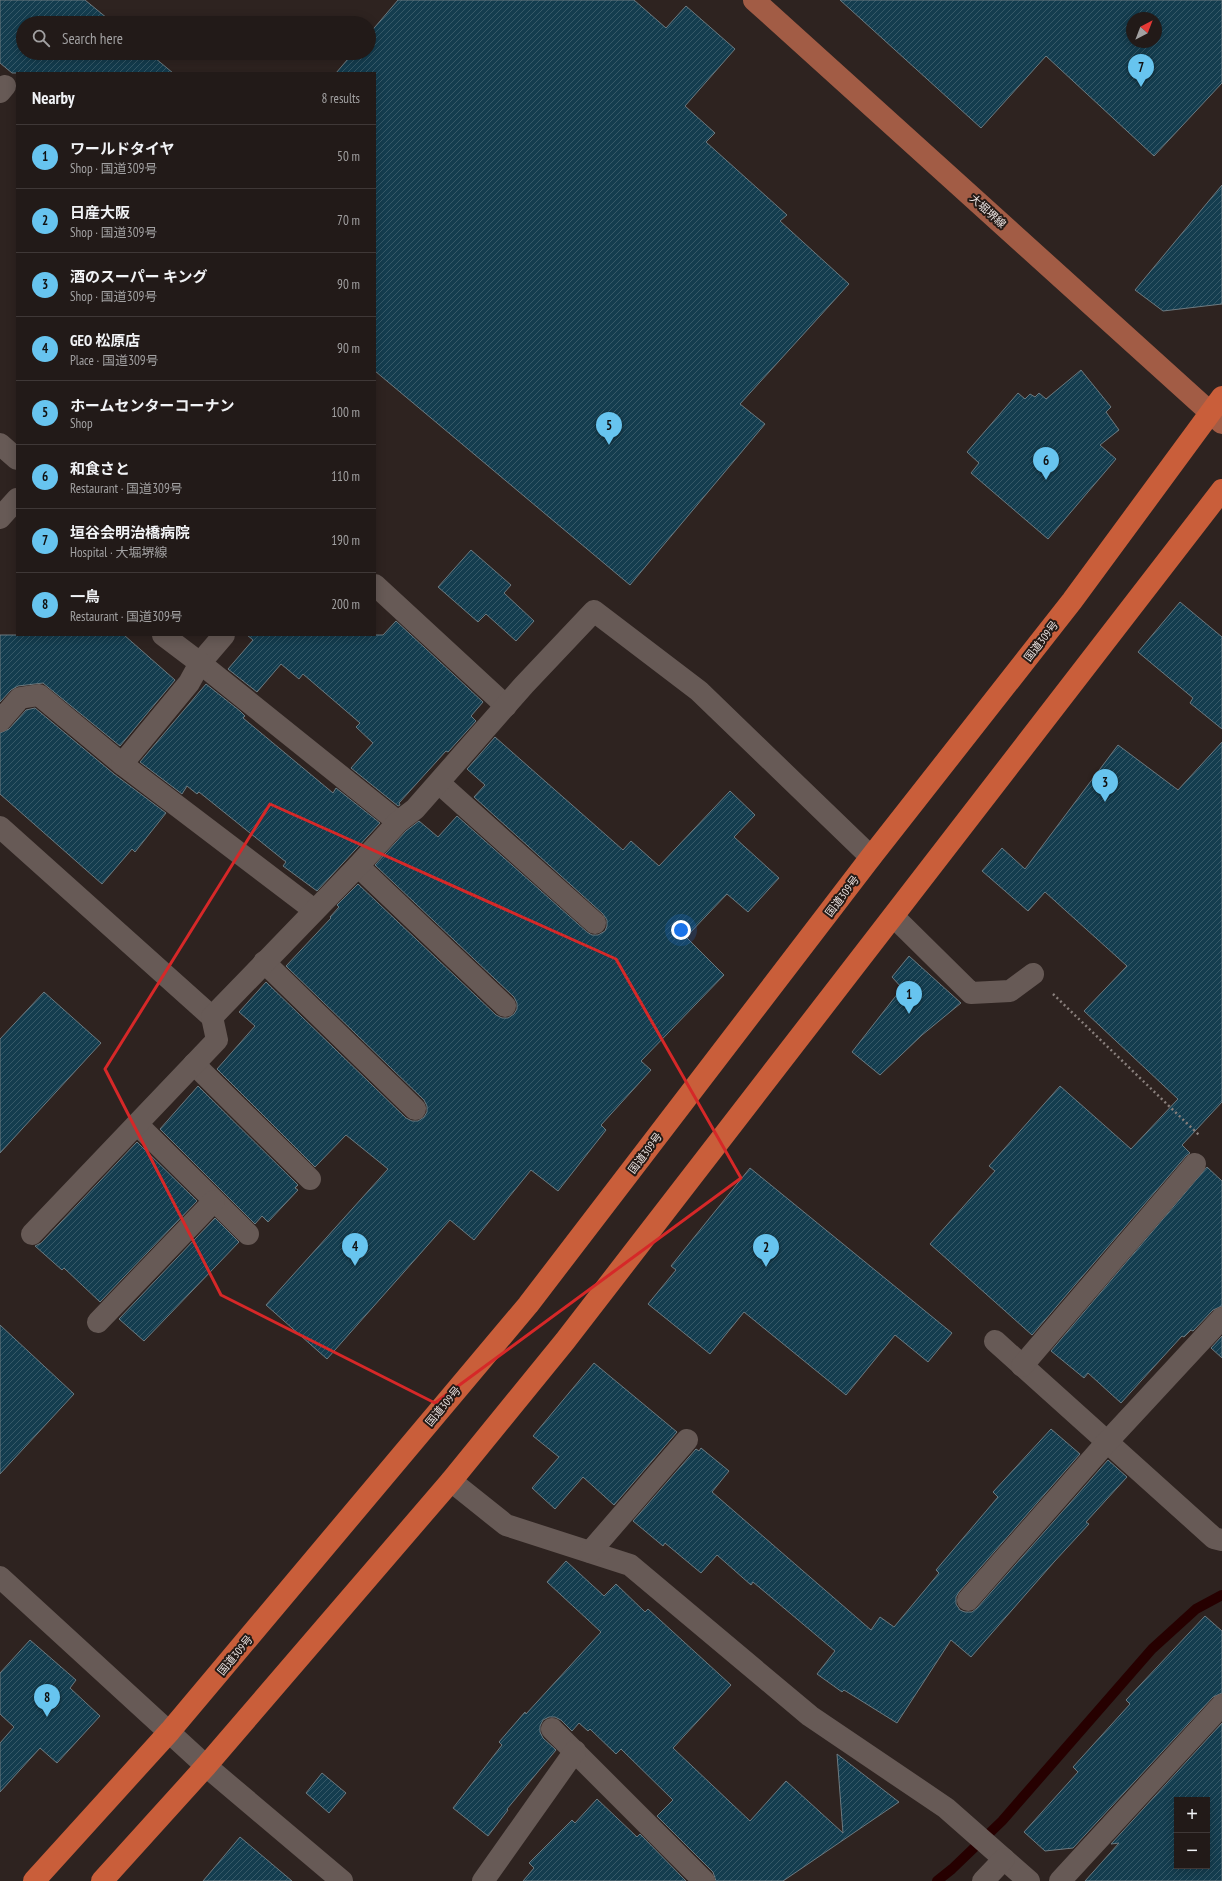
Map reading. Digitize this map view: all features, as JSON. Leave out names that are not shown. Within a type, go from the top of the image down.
[{"type":"highway","name":"国道309号","points":[[34,1881],[170,1731],[528,1305],[871,857],[1072,601],[1218,411]]},
{"type":"highway","points":[[102,1881],[206,1766],[451,1481],[565,1341],[894,917],[1222,490]]},
{"type":"main road","name":"大堀堺線","points":[[754,0],[1218,411]]},
{"type":"street","points":[[0,444],[16,458]]},
{"type":"street","points":[[0,518],[16,500]]},
{"type":"street","points":[[376,586],[506,706]]},
{"type":"street","points":[[212,1017],[358,866],[398,822],[415,809],[506,706],[594,611],[699,690],[871,857]]},
{"type":"street","points":[[164,636],[398,822]]},
{"type":"street","points":[[122,764],[189,683],[200,663],[223,636]]},
{"type":"street","points":[[0,721],[20,698],[39,695],[122,764],[314,910]]},
{"type":"street","points":[[439,783],[595,923]]},
{"type":"street","points":[[0,827],[212,1017],[217,1040],[32,1234]]},
{"type":"street","points":[[358,866],[505,1006]]},
{"type":"street","points":[[894,917],[971,993],[1010,991],[1033,974]]},
{"type":"street","points":[[264,962],[415,1109]]},
{"type":"street","points":[[194,1064],[310,1179]]},
{"type":"street","points":[[137,1124],[248,1234]]},
{"type":"street","points":[[1022,1366],[1195,1164]]},
{"type":"street","points":[[98,1322],[214,1201]]},
{"type":"street","points":[[968,1600],[1107,1442],[1222,1318]]},
{"type":"street","points":[[995,1342],[1214,1538],[1222,1540]]},
{"type":"street","points":[[590,1552],[687,1440]]},
{"type":"street","points":[[451,1481],[506,1525],[630,1565],[810,1716],[946,1808],[1029,1881]]},
{"type":"street","points":[[0,1577],[170,1731],[206,1766],[342,1881]]},
{"type":"street","points":[[1060,1881],[1222,1705]]},
{"type":"street","points":[[552,1729],[704,1881]]},
{"type":"street","points":[[483,1881],[575,1751]]},
{"type":"street","points":[[983,1881],[1002,1857]]},
{"type":"path","points":[[1033,974],[1205,1141]]},
{"type":"highlighted area","points":[[270,804],[616,959],[741,1178],[435,1403],[221,1295],[105,1069]]},
{"type":"building","points":[[0,0],[85,0],[104,16],[16,16],[16,60],[157,60],[172,72],[12,73],[0,63]]},
{"type":"building","points":[[398,0],[634,0],[666,28],[686,6],[735,49],[685,106],[715,133],[706,142],[787,215],[780,221],[849,284],[740,404],[765,424],[630,585],[376,372],[376,72],[337,72],[347,60],[376,60],[376,26]]},
{"type":"building","points":[[840,0],[1222,0],[1222,83],[1154,156],[1046,56],[981,128]]},
{"type":"building","points":[[1222,185],[1222,304],[1163,311],[1135,290]]},
{"type":"building","points":[[1081,370],[1111,407],[1106,412],[1119,430],[1100,445],[1116,459],[1048,539],[971,473],[979,463],[967,452],[1018,393],[1025,399],[1030,394],[1035,397],[1039,393],[1046,399]]},
{"type":"building","points":[[471,550],[511,585],[504,593],[534,621],[516,641],[486,614],[478,622],[438,587]]},
{"type":"building","points":[[1180,602],[1222,637],[1222,729],[1190,703],[1193,698],[1138,652]]},
{"type":"building","points":[[396,621],[483,702],[471,716],[476,721],[448,752],[446,751],[399,803],[400,805],[398,806],[351,768],[373,743],[356,727],[360,723],[303,674],[299,679],[281,664],[257,692],[228,669],[253,640],[248,636],[383,635]]},
{"type":"building","points":[[0,635],[125,636],[175,680],[120,746],[43,683],[18,686],[11,690],[0,702]]},
{"type":"building","points":[[206,684],[240,711],[245,716],[243,718],[333,793],[336,788],[380,823],[317,891],[283,866],[286,862],[199,792],[197,794],[187,786],[182,794],[140,762]]},
{"type":"building","points":[[35,708],[114,774],[166,813],[135,852],[132,849],[102,884],[0,794],[0,733],[9,729],[26,710]]},
{"type":"building","points":[[495,737],[623,850],[631,841],[659,866],[730,791],[755,815],[734,837],[779,878],[748,912],[727,894],[686,937],[724,975],[641,1061],[651,1070],[601,1125],[606,1130],[558,1191],[531,1170],[474,1240],[450,1220],[327,1359],[266,1305],[388,1169],[346,1135],[315,1167],[217,1069],[255,1026],[239,1012],[266,982],[406,1118],[412,1121],[418,1121],[424,1117],[427,1112],[427,1106],[424,1100],[286,966],[331,918],[330,917],[339,907],[337,905],[358,884],[496,1015],[502,1018],[508,1018],[514,1014],[517,1009],[517,1003],[514,997],[375,865],[406,831],[419,821],[438,837],[457,816],[587,932],[592,935],[598,935],[605,931],[607,920],[603,914],[474,797],[485,785],[467,769]]},
{"type":"building","points":[[1222,742],[1222,1102],[1182,1145],[1190,1153],[1032,1335],[930,1244],[995,1171],[989,1166],[1060,1086],[1131,1149],[1178,1099],[1084,1011],[1127,966],[1045,892],[1028,911],[982,871],[1002,848],[1025,869],[1118,745],[1178,790]]},
{"type":"building","points":[[909,956],[961,1003],[922,1035],[880,1075],[852,1052],[902,988],[892,977]]},
{"type":"building","points":[[44,992],[101,1043],[0,1153],[0,1039]]},
{"type":"building","points":[[198,1086],[298,1185],[295,1188],[298,1190],[268,1222],[262,1216],[255,1224],[160,1129]]},
{"type":"building","points":[[137,1142],[197,1201],[100,1302],[64,1268],[62,1270],[35,1246],[41,1243]]},
{"type":"building","points":[[1207,1167],[1222,1181],[1222,1306],[1213,1310],[1193,1331],[1191,1330],[1184,1337],[1182,1336],[1121,1403],[1088,1373],[1084,1378],[1051,1351]]},
{"type":"building","points":[[750,1168],[952,1333],[928,1362],[895,1335],[846,1395],[744,1312],[710,1354],[648,1304],[676,1270],[671,1266]]},
{"type":"building","points":[[215,1218],[239,1242],[144,1341],[119,1319]]},
{"type":"building","points":[[0,1325],[74,1394],[0,1474]]},
{"type":"building","points":[[1222,1336],[1222,1358],[1211,1348]]},
{"type":"building","points":[[594,1363],[677,1432],[614,1505],[583,1477],[555,1509],[532,1488],[559,1457],[533,1436]]},
{"type":"building","points":[[1051,1429],[1080,1454],[959,1592],[956,1597],[956,1604],[960,1610],[972,1612],[977,1608],[1108,1460],[1127,1477],[1086,1522],[1089,1524],[971,1657],[951,1640],[897,1723],[844,1690],[842,1692],[817,1674],[835,1651],[753,1582],[751,1585],[717,1555],[701,1573],[665,1543],[663,1546],[633,1521],[696,1449],[699,1451],[701,1448],[729,1471],[712,1492],[871,1630],[880,1617],[894,1627],[939,1573],[936,1570],[998,1497],[993,1492]]},
{"type":"building","points":[[566,1561],[604,1596],[616,1584],[645,1612],[648,1609],[731,1685],[673,1748],[750,1821],[786,1781],[843,1833],[837,1754],[899,1802],[783,1881],[716,1881],[713,1872],[657,1816],[673,1800],[621,1749],[616,1754],[590,1729],[588,1731],[579,1723],[572,1731],[561,1720],[555,1717],[549,1717],[543,1720],[540,1726],[540,1732],[543,1738],[556,1750],[507,1809],[508,1810],[488,1836],[453,1808],[502,1745],[499,1742],[525,1712],[526,1714],[601,1632],[547,1582]]},
{"type":"building","points":[[1205,1616],[1222,1631],[1222,1693],[1213,1697],[1073,1848],[1045,1851],[1024,1832],[1078,1772],[1073,1767],[1130,1704],[1126,1700]]},
{"type":"building","points":[[30,1640],[76,1680],[70,1688],[100,1716],[57,1763],[40,1748],[0,1792],[0,1743],[14,1727],[0,1714],[0,1673]]},
{"type":"building","points":[[1222,1723],[1222,1881],[1085,1881],[1119,1843],[1111,1844]]},
{"type":"building","points":[[322,1773],[346,1793],[329,1813],[306,1793]]},
{"type":"building","points":[[597,1799],[637,1837],[640,1834],[686,1881],[523,1881],[534,1868],[529,1863],[572,1820],[575,1823]]},
{"type":"building","points":[[240,1837],[292,1881],[203,1881]]},
{"type":"waterway","points":[[937,1881],[952,1869],[1002,1821],[1152,1649],[1196,1609],[1222,1595]]},
{"type":"place","name":"垣谷会明治橋病院","points":[[1141,87]]},
{"type":"place","name":"ホームセンターコーナン","points":[[609,445]]},
{"type":"place","name":"和食さと","points":[[1046,480]]},
{"type":"place","name":"酒のスーパー キング","points":[[1105,802]]},
{"type":"place","name":"ワールドタイヤ","points":[[909,1014]]},
{"type":"place","name":"GEO 松原店","points":[[355,1266]]},
{"type":"place","name":"日産大阪","points":[[766,1267]]},
{"type":"place","name":"一鳥","points":[[47,1717]]}]
